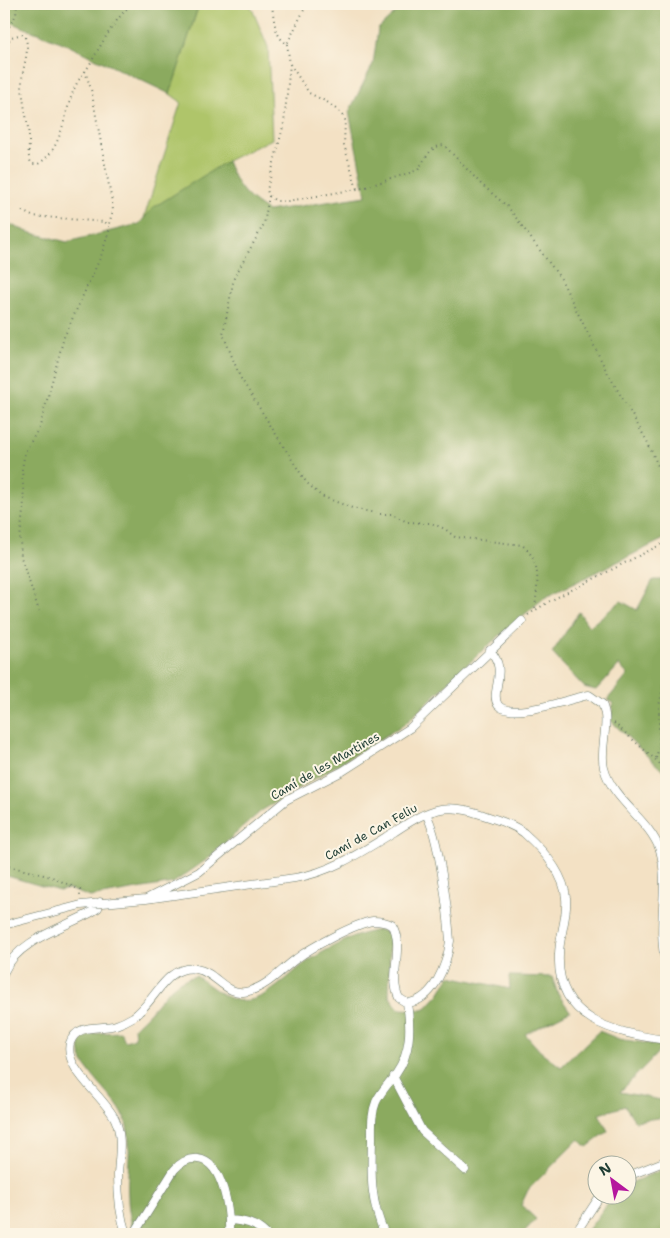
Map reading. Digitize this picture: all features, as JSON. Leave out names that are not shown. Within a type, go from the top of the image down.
[{"type":"street","name":"Camí de les Martines","points":[[4,925],[81,905],[146,899],[200,872],[286,800],[343,771],[410,728],[424,717],[522,620]]},
{"type":"street","points":[[490,650],[499,664],[496,696],[499,705],[503,709],[521,710],[589,695],[602,704],[605,715],[603,757],[607,776],[647,829],[660,850],[664,880],[661,939],[666,964]]},
{"type":"street","name":"Camí de Can Feliu","points":[[146,899],[319,873],[350,859],[426,814],[440,809],[462,810],[499,821],[523,832],[552,863],[564,890],[566,906],[559,952],[559,972],[568,998],[583,1013],[610,1029],[666,1040]]},
{"type":"street","points":[[126,1234],[119,1196],[120,1145],[118,1128],[108,1108],[82,1077],[70,1055],[71,1042],[82,1030],[116,1025],[126,1021],[148,1004],[165,981],[187,969],[204,971],[224,986],[238,993],[251,991],[269,981],[297,958],[320,944],[373,922],[386,922],[392,925],[395,931],[397,940],[396,992],[402,1002],[408,1003],[419,1000],[432,987],[446,962],[450,941],[436,844],[431,824],[426,814]]},
{"type":"street","points":[[4,972],[11,959],[22,949],[92,912],[98,908],[100,902]]},
{"type":"street","points":[[385,1234],[376,1212],[371,1190],[372,1119],[376,1102],[404,1059],[409,1042],[408,1003]]},
{"type":"street","points":[[393,1076],[422,1131],[464,1170]]},
{"type":"street","points":[[134,1234],[174,1170],[189,1160],[202,1160],[216,1169],[229,1220],[228,1234]]},
{"type":"street","points":[[638,1172],[666,1162]]},
{"type":"street","points":[[575,1234],[593,1206]]},
{"type":"street","points":[[229,1220],[248,1222],[266,1234]]},
{"type":"path","points":[[4,36],[16,15],[17,4]]},
{"type":"path","points":[[4,49],[11,37],[23,34],[27,43],[22,81],[28,130],[29,160],[32,164],[38,164],[51,153],[57,143],[65,113],[76,84],[112,25],[131,4]]},
{"type":"path","points":[[307,4],[287,44],[290,64],[284,124],[277,158],[268,180],[267,190],[269,196],[264,224],[234,278],[223,334],[240,377],[302,475],[321,496],[352,508],[392,514],[408,522],[431,523],[445,529],[455,537],[522,544],[531,552],[539,574],[535,609]]},
{"type":"path","points":[[272,5],[276,30],[281,40],[287,44]]},
{"type":"path","points":[[290,64],[309,93],[327,102],[341,113],[345,120],[344,145],[357,190]]},
{"type":"path","points":[[39,611],[21,557],[20,539],[24,502],[25,452],[40,426],[64,337],[104,249],[113,210],[91,89],[85,71]]},
{"type":"path","points":[[269,196],[276,201],[288,201],[357,190],[418,170],[428,153],[436,146],[444,145],[481,184],[508,207],[561,279],[606,370],[647,441],[666,484]]},
{"type":"path","points":[[22,211],[26,215],[32,216],[78,218],[109,224]]},
{"type":"path","points":[[522,620],[535,609],[666,542]]},
{"type":"path","points":[[656,758],[659,747],[659,706],[666,674]]},
{"type":"path","points":[[605,715],[656,758],[666,769]]},
{"type":"path","points":[[4,865],[52,877],[80,890],[81,905]]},
{"type":"green space","points":[[4,4],[199,4],[170,94],[61,42],[4,20]]},
{"type":"green space","points":[[199,4],[250,4],[268,47],[272,139],[227,161],[144,218],[181,102],[170,94]]},
{"type":"green space","points":[[405,4],[666,4],[666,538],[544,598],[485,648],[405,724],[261,811],[206,860],[173,883],[90,897],[69,889],[59,891],[4,875],[4,222],[28,232],[67,242],[139,224],[154,207],[227,161],[238,185],[253,201],[268,211],[366,196],[349,112],[373,64],[378,29]]},
{"type":"green space","points":[[653,580],[666,580],[666,774],[611,721],[613,703],[607,700],[628,675],[619,665],[596,690],[584,687],[552,653],[579,612],[589,627],[621,601],[637,610]]},
{"type":"green space","points":[[382,930],[390,935],[389,996],[399,1009],[424,1010],[439,994],[450,976],[510,989],[509,976],[552,977],[558,994],[570,1011],[525,1034],[540,1051],[561,1067],[599,1031],[619,1039],[664,1046],[620,1092],[666,1101],[666,1117],[635,1121],[625,1106],[599,1114],[608,1131],[587,1147],[579,1139],[528,1190],[521,1205],[536,1219],[522,1234],[134,1234],[128,1202],[129,1136],[127,1127],[120,1109],[83,1062],[80,1053],[82,1040],[91,1035],[121,1032],[125,1041],[135,1038],[134,1027],[170,989],[186,979],[196,976],[232,999],[243,1001],[253,999],[273,989],[308,961],[334,946],[353,937]]},
{"type":"green space","points":[[666,1168],[666,1234],[585,1234],[606,1206],[638,1206],[638,1180]]}]
